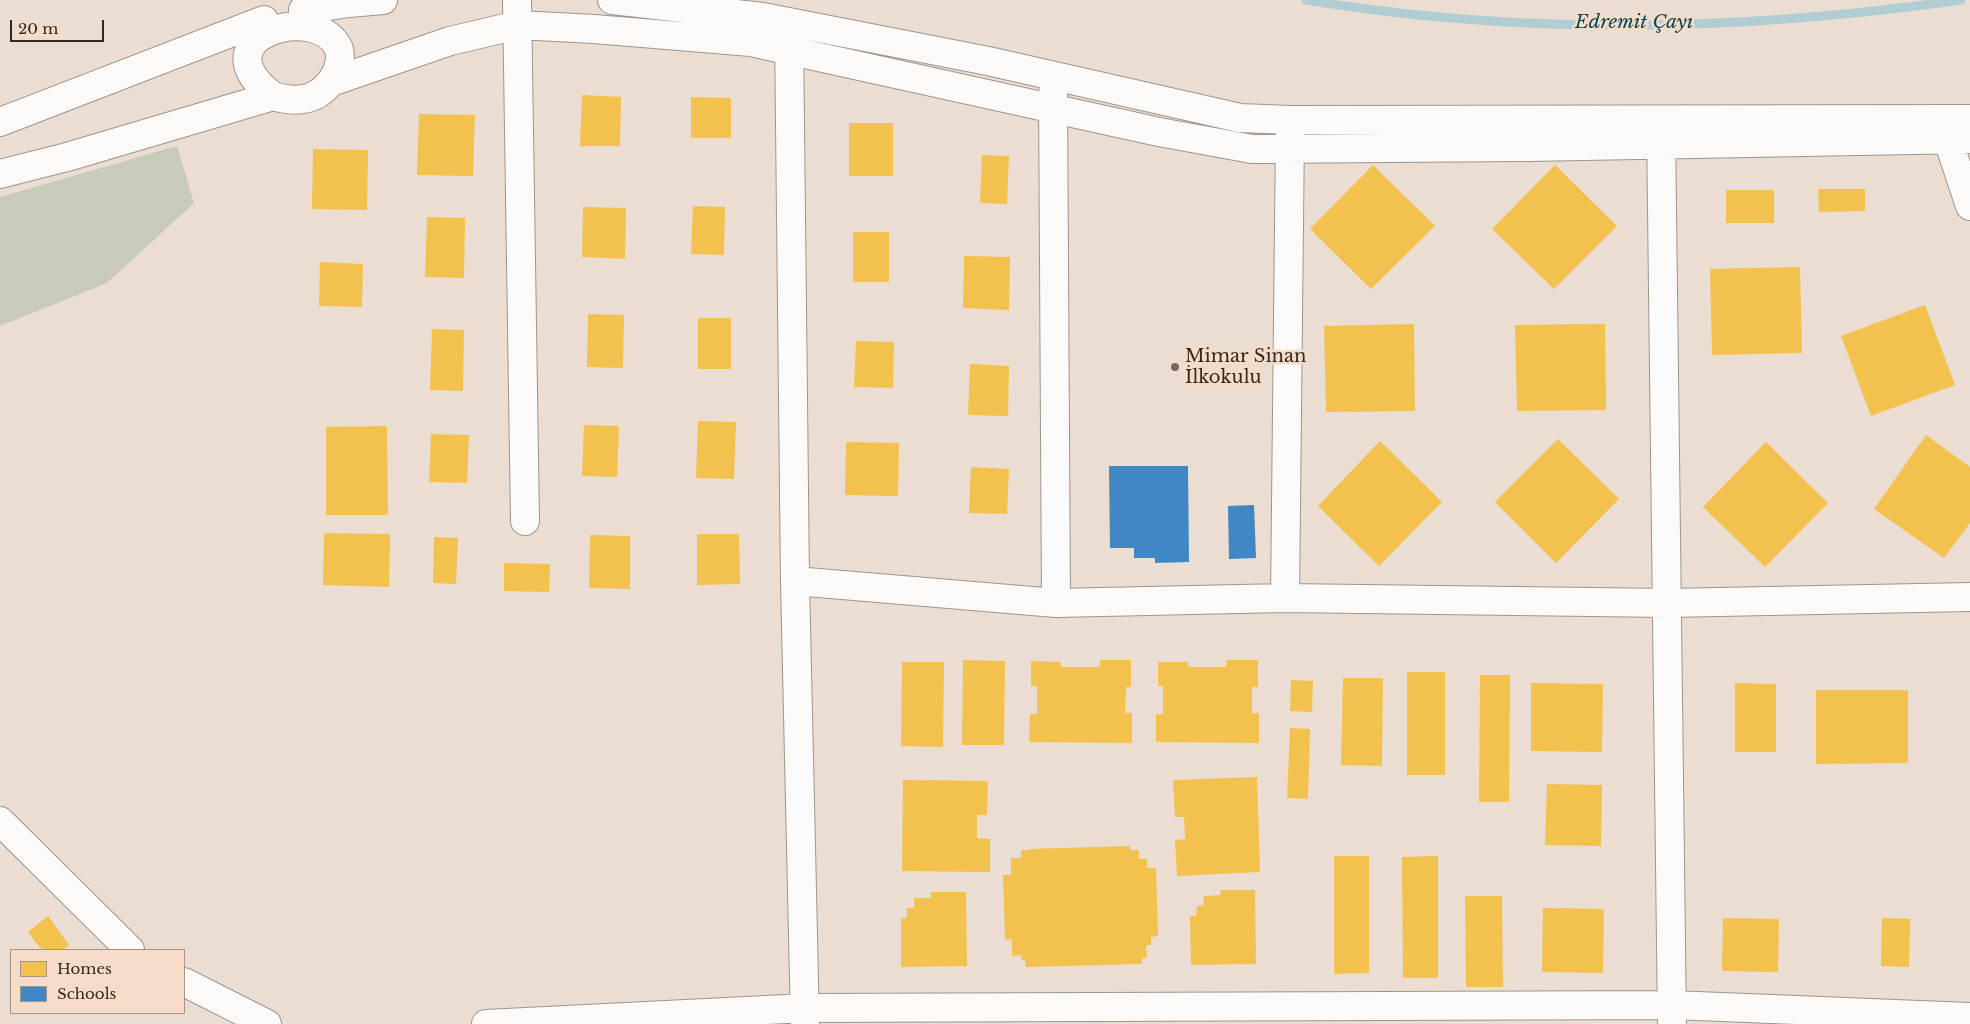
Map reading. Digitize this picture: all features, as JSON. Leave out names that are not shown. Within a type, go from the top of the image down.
[{"type":"street","points":[[0,122],[264,20],[276,13],[295,7],[383,0]]},
{"type":"street","points":[[612,0],[763,17],[988,61],[1240,118],[1662,131],[1953,133],[1970,118]]},
{"type":"street","points":[[264,20],[255,31],[249,44],[248,58],[252,73],[260,86],[273,96],[288,100],[304,99],[319,94],[331,82],[338,68],[340,53],[336,37],[328,24],[317,15],[295,7]]},
{"type":"street","points":[[331,82],[450,42],[517,12],[594,29],[751,42],[1159,132],[1252,149],[1290,149],[1662,131]]},
{"type":"street","points":[[517,12],[525,521]]},
{"type":"street","points":[[788,22],[794,581],[805,1016]]},
{"type":"street","points":[[1053,75],[1056,603]]},
{"type":"street","points":[[0,174],[67,157],[273,96]]},
{"type":"street","points":[[1285,598],[1290,120]]},
{"type":"street","points":[[1662,131],[1672,1014]]},
{"type":"street","points":[[1953,133],[1970,206]]},
{"type":"street","points":[[794,581],[1056,603],[1285,598],[1668,603],[1970,597]]},
{"type":"street","points":[[0,821],[129,949]]},
{"type":"street","points":[[185,983],[266,1024]]},
{"type":"street","points":[[486,1024],[805,1016],[1672,1014],[1970,1017]]},
{"type":"green space","points":[[177,146],[194,203],[107,283],[0,326],[0,197]]},
{"type":"building: Homes","points":[[582,95],[621,97],[620,146],[580,146]]},
{"type":"building: Homes","points":[[691,97],[731,98],[731,138],[691,138]]},
{"type":"building: Homes","points":[[419,114],[475,115],[473,176],[417,175]]},
{"type":"building: Homes","points":[[849,123],[893,123],[893,176],[849,176]]},
{"type":"building: Homes","points":[[313,149],[368,150],[367,210],[312,209]]},
{"type":"building: Homes","points":[[982,155],[1009,156],[1007,204],[980,203]]},
{"type":"building: Homes","points":[[1373,165],[1435,226],[1371,289],[1310,229]]},
{"type":"building: Homes","points":[[1555,165],[1617,226],[1554,289],[1492,229]]},
{"type":"building: Homes","points":[[1818,189],[1865,189],[1865,211],[1819,212]]},
{"type":"building: Homes","points":[[1726,190],[1774,190],[1774,223],[1726,223]]},
{"type":"building: Homes","points":[[693,206],[725,207],[724,255],[691,254]]},
{"type":"building: Homes","points":[[583,207],[626,208],[625,259],[582,257]]},
{"type":"building: Homes","points":[[427,217],[465,218],[464,278],[425,277]]},
{"type":"building: Homes","points":[[853,232],[889,232],[889,282],[853,282]]},
{"type":"building: Homes","points":[[964,256],[1010,257],[1009,310],[963,308]]},
{"type":"building: Homes","points":[[320,262],[363,264],[362,307],[319,306]]},
{"type":"building: Homes","points":[[1800,267],[1802,353],[1712,355],[1710,269]]},
{"type":"building: Homes","points":[[1925,305],[1955,385],[1871,416],[1841,336]]},
{"type":"building: Homes","points":[[588,314],[624,315],[623,368],[587,367]]},
{"type":"building: Homes","points":[[698,318],[731,318],[731,369],[698,369]]},
{"type":"building: Homes","points":[[1414,324],[1415,411],[1326,412],[1324,326]]},
{"type":"building: Homes","points":[[1605,324],[1606,410],[1517,411],[1515,325]]},
{"type":"building: Homes","points":[[432,329],[464,330],[463,391],[430,390]]},
{"type":"building: Homes","points":[[856,341],[894,342],[893,388],[854,387]]},
{"type":"building: Homes","points":[[970,364],[1009,366],[1008,416],[968,415]]},
{"type":"building: Homes","points":[[698,421],[736,422],[734,479],[696,478]]},
{"type":"building: Homes","points":[[584,425],[619,426],[617,477],[582,476]]},
{"type":"building: Homes","points":[[387,426],[388,515],[326,515],[326,427]]},
{"type":"building: Homes","points":[[431,434],[469,435],[467,483],[429,482]]},
{"type":"building: Homes","points":[[1926,435],[1970,467],[1970,523],[1944,558],[1874,509]]},
{"type":"building: Homes","points":[[1558,439],[1619,499],[1556,563],[1495,502]]},
{"type":"building: Homes","points":[[1380,441],[1442,502],[1379,566],[1318,506]]},
{"type":"building: Homes","points":[[846,442],[899,443],[898,496],[845,495]]},
{"type":"building: Homes","points":[[1766,442],[1828,503],[1765,567],[1703,507]]},
{"type":"building: Homes","points":[[971,467],[1009,469],[1007,514],[969,513]]},
{"type":"building: Homes","points":[[324,533],[390,534],[389,587],[323,585]]},
{"type":"building: Homes","points":[[697,534],[739,534],[740,584],[697,585]]},
{"type":"building: Homes","points":[[590,535],[630,536],[630,589],[589,588]]},
{"type":"building: Homes","points":[[434,537],[458,538],[456,584],[433,583]]},
{"type":"building: Homes","points":[[504,563],[550,564],[549,592],[504,591]]},
{"type":"building: Homes","points":[[963,660],[1005,661],[1004,745],[962,745]]},
{"type":"building: Homes","points":[[1100,660],[1131,660],[1131,687],[1126,687],[1125,713],[1132,713],[1132,743],[1029,742],[1030,714],[1037,714],[1037,686],[1031,686],[1031,661],[1061,662],[1061,667],[1100,667]]},
{"type":"building: Homes","points":[[1227,660],[1258,660],[1258,687],[1252,687],[1252,713],[1259,713],[1259,743],[1156,742],[1156,714],[1163,714],[1163,686],[1158,686],[1158,662],[1188,662],[1188,667],[1226,667]]},
{"type":"building: Homes","points":[[902,662],[944,662],[943,747],[901,746]]},
{"type":"building: Homes","points":[[1407,672],[1445,672],[1445,775],[1407,775]]},
{"type":"building: Homes","points":[[1480,675],[1510,675],[1509,802],[1479,802]]},
{"type":"building: Homes","points":[[1343,678],[1383,678],[1382,766],[1341,765]]},
{"type":"building: Homes","points":[[1291,680],[1313,681],[1312,712],[1290,711]]},
{"type":"building: Homes","points":[[1531,683],[1603,684],[1602,752],[1531,751]]},
{"type":"building: Homes","points":[[1735,683],[1776,684],[1776,752],[1735,752]]},
{"type":"building: Homes","points":[[1816,690],[1908,690],[1908,763],[1816,764]]},
{"type":"building: Homes","points":[[1290,728],[1310,729],[1308,799],[1287,798]]},
{"type":"building: Homes","points":[[1257,777],[1260,872],[1177,876],[1175,840],[1185,839],[1184,817],[1175,817],[1173,780]]},
{"type":"building: Homes","points":[[903,780],[988,781],[987,815],[977,815],[977,838],[990,839],[990,872],[902,871]]},
{"type":"building: Homes","points":[[1547,784],[1602,785],[1601,846],[1545,845]]},
{"type":"building: Homes","points":[[1130,846],[1130,850],[1139,850],[1139,859],[1147,859],[1147,868],[1156,868],[1158,936],[1151,937],[1151,945],[1146,945],[1147,958],[1142,958],[1142,964],[1026,967],[1025,960],[1021,960],[1021,955],[1012,956],[1012,939],[1005,940],[1003,875],[1011,875],[1011,858],[1021,858],[1021,850],[1029,849]]},
{"type":"building: Homes","points":[[1334,856],[1369,856],[1369,973],[1334,974]]},
{"type":"building: Homes","points":[[1438,856],[1438,978],[1403,978],[1402,857]]},
{"type":"building: Homes","points":[[1221,890],[1255,890],[1256,964],[1191,965],[1190,916],[1196,916],[1197,906],[1203,905],[1204,896],[1220,895]]},
{"type":"building: Homes","points":[[931,892],[966,892],[967,966],[901,967],[901,918],[907,918],[907,908],[914,908],[914,898],[931,898]]},
{"type":"building: Homes","points":[[1465,896],[1502,896],[1503,987],[1466,987]]},
{"type":"building: Homes","points":[[1543,908],[1604,909],[1603,973],[1542,972]]},
{"type":"building: Homes","points":[[48,916],[69,945],[63,949],[41,949],[28,932]]},
{"type":"building: Homes","points":[[1723,918],[1779,919],[1778,972],[1722,971]]},
{"type":"building: Homes","points":[[1882,918],[1910,919],[1909,967],[1881,966]]},
{"type":"building: Schools","points":[[1109,466],[1188,466],[1189,562],[1155,563],[1155,558],[1134,558],[1134,548],[1110,548]]},
{"type":"building: Schools","points":[[1254,505],[1256,558],[1229,559],[1228,506]]},
{"type":"waterway","name":"Edremit Çayı","points":[[1306,0],[1388,12],[1470,20],[1633,25],[1797,18],[1961,0]]},
{"type":"place","name":"Mimar Sinan İlkokulu","points":[[1175,367]]}]
